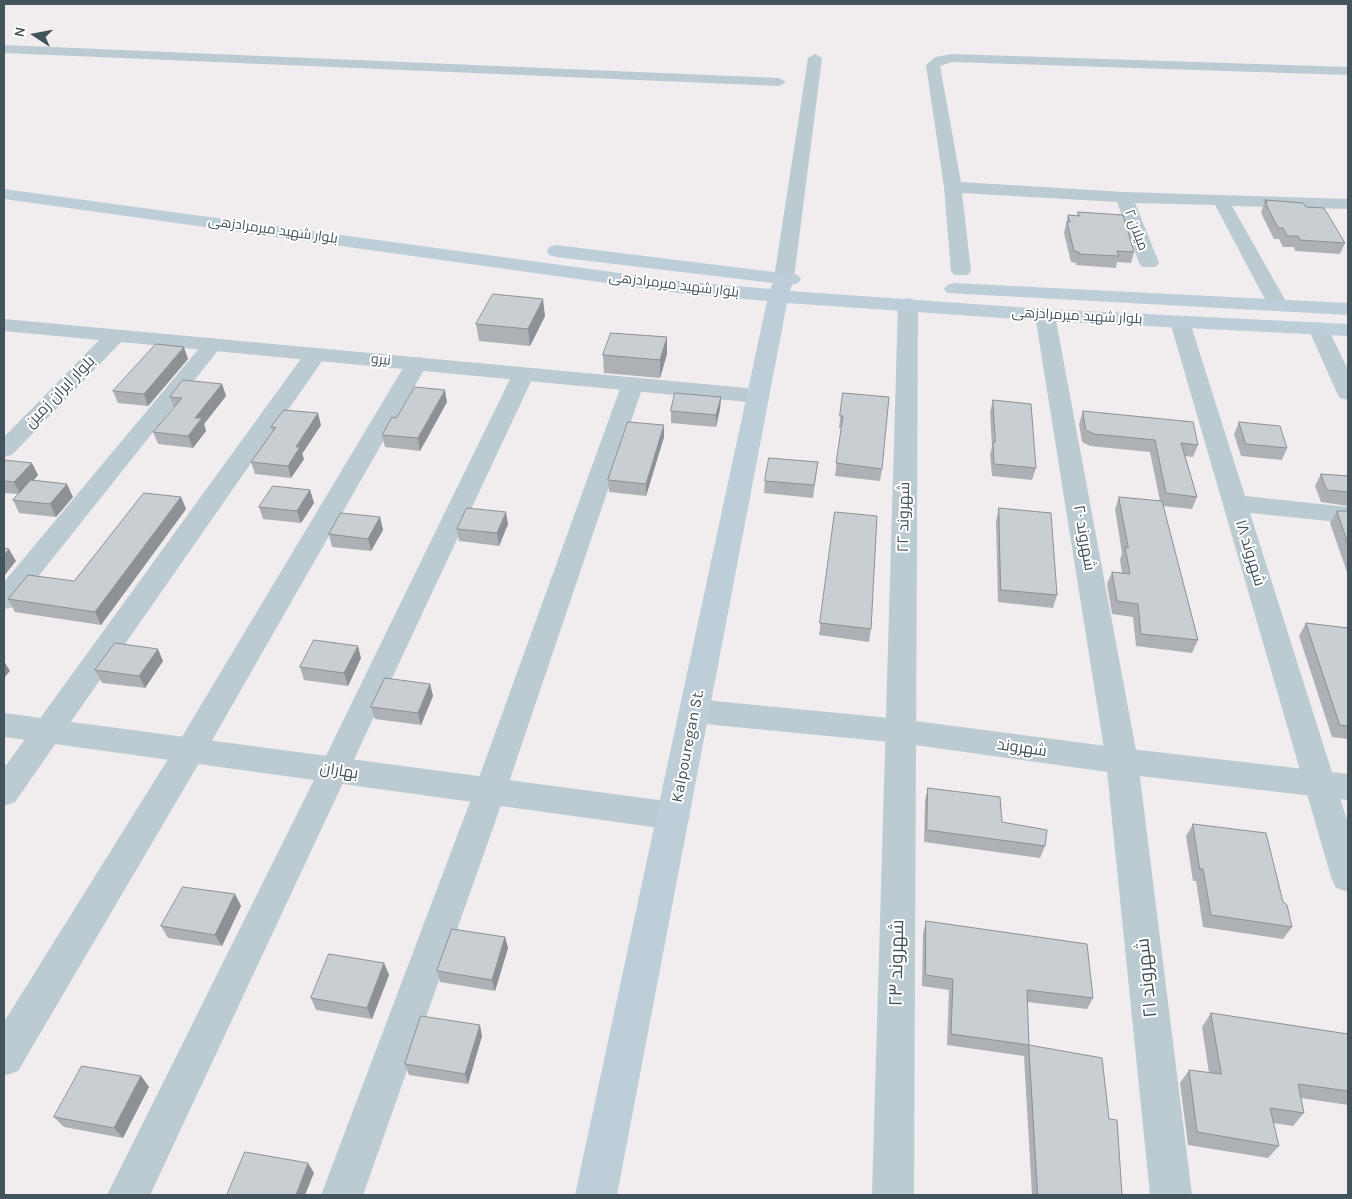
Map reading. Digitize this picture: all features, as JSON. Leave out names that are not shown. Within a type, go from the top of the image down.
[{"type":"main road","name":"بلوار شهید میرمرادزهی","points":[[4,180],[455,238]]},
{"type":"main road","name":"بلوار شهید میرمرادزهی","points":[[4,194],[678,288],[781,288],[810,282],[1348,309]]},
{"type":"main road","name":"بلوار شهید میرمرادزهی","points":[[543,249],[781,288],[908,304],[1045,315],[1348,330]]},
{"type":"main road","name":"Kalpouregan St.","points":[[596,1195],[781,288]]},
{"type":"street","points":[[4,49],[779,82]]},
{"type":"street","points":[[781,288],[815,58]]},
{"type":"street","points":[[961,271],[953,187],[933,65],[940,60],[952,58],[1348,71]]},
{"type":"street","points":[[953,187],[1124,197],[1348,204]]},
{"type":"street","name":"میلان ۲","points":[[1124,197],[1149,263]]},
{"type":"street","points":[[1220,199],[1278,306]]},
{"type":"street","name":"شهروند ۲۲","points":[[900,731],[908,304]]},
{"type":"street","name":"شهروند ۲۰","points":[[1045,315],[1122,761]]},
{"type":"street","name":"شهروند ۱۸","points":[[1180,322],[1235,503],[1334,786],[1348,877]]},
{"type":"street","name":"نیرو","points":[[4,325],[417,363],[632,386],[758,396]]},
{"type":"street","points":[[1318,328],[1348,393]]},
{"type":"street","name":"بلوار ایران زمین","points":[[4,427],[106,333]]},
{"type":"street","name":"بلوار ایران زمین","points":[[4,450],[106,333]]},
{"type":"street","points":[[4,600],[213,344]]},
{"type":"street","points":[[4,793],[316,354]]},
{"type":"street","points":[[4,1057],[191,749],[417,363]]},
{"type":"street","points":[[128,1195],[335,770],[523,375]]},
{"type":"street","points":[[342,1195],[489,794],[632,386]]},
{"type":"street","points":[[1235,503],[1348,515]]},
{"type":"street","name":"شهروند","points":[[694,711],[900,731],[1122,761],[1334,786]]},
{"type":"street","name":"بهاران","points":[[4,725],[191,749],[489,794],[674,816]]},
{"type":"street","name":"شهروند ۲۳","points":[[893,1195],[900,731]]},
{"type":"street","name":"شهروند ۲۱","points":[[1122,761],[1171,1195]]},
{"type":"building","points":[[1265,200],[1303,203],[1306,207],[1324,208],[1345,243],[1300,240],[1298,236],[1287,236],[1283,228],[1278,228]]},
{"type":"building","points":[[1078,212],[1123,215],[1134,252],[1117,251],[1119,256],[1079,254],[1079,252],[1074,251],[1067,222],[1070,222],[1068,215],[1079,216]]},
{"type":"building","points":[[493,294],[543,299],[528,329],[476,324]]},
{"type":"building","points":[[611,333],[667,337],[660,360],[603,355]]},
{"type":"building","points":[[156,344],[184,347],[144,394],[113,391]]},
{"type":"building","points":[[183,380],[222,384],[195,418],[202,418],[188,436],[153,432],[182,398],[170,397]]},
{"type":"building","points":[[415,387],[445,390],[418,438],[382,435],[392,417],[396,418]]},
{"type":"building","points":[[675,393],[721,397],[716,415],[671,411]]},
{"type":"building","points":[[843,393],[889,397],[882,469],[836,463],[843,416],[840,416]]},
{"type":"building","points":[[993,400],[1031,404],[1036,468],[994,464]]},
{"type":"building","points":[[284,410],[318,413],[296,447],[300,447],[288,466],[251,462],[276,427],[271,427]]},
{"type":"building","points":[[1083,411],[1193,422],[1198,445],[1181,443],[1197,497],[1166,493],[1155,440],[1094,434],[1086,430]]},
{"type":"building","points":[[628,422],[664,425],[646,484],[608,480]]},
{"type":"building","points":[[1239,422],[1280,426],[1287,448],[1246,444]]},
{"type":"building","points":[[769,458],[818,462],[814,485],[765,481]]},
{"type":"building","points":[[4,460],[32,463],[14,482],[4,481]]},
{"type":"building","points":[[1321,474],[1348,476],[1348,492],[1327,490]]},
{"type":"building","points":[[31,480],[67,484],[50,504],[13,500]]},
{"type":"building","points":[[273,486],[310,490],[297,511],[259,507]]},
{"type":"building","points":[[144,493],[181,497],[95,612],[8,599],[28,575],[74,581]]},
{"type":"building","points":[[1119,497],[1162,501],[1198,640],[1141,634],[1138,604],[1117,601],[1112,572],[1130,574],[1125,547],[1128,548]]},
{"type":"building","points":[[467,508],[506,512],[497,533],[457,529]]},
{"type":"building","points":[[999,508],[1051,513],[1057,595],[1001,590]]},
{"type":"building","points":[[1337,511],[1348,511],[1348,543]]},
{"type":"building","points":[[835,512],[877,516],[871,629],[820,623]]},
{"type":"building","points":[[341,513],[380,517],[368,539],[329,534]]},
{"type":"building","points":[[4,548],[9,549],[4,555]]},
{"type":"building","points":[[1306,623],[1348,628],[1348,726],[1340,725]]},
{"type":"building","points":[[314,640],[358,646],[344,673],[300,667]]},
{"type":"building","points":[[115,643],[158,649],[139,676],[95,670]]},
{"type":"building","points":[[385,678],[430,684],[418,713],[371,707]]},
{"type":"building","points":[[928,788],[1000,797],[1002,822],[1047,830],[1045,846],[927,830]]},
{"type":"building","points":[[1193,824],[1266,833],[1283,902],[1287,905],[1292,927],[1211,915],[1203,869],[1200,869]]},
{"type":"building","points":[[183,887],[235,894],[215,935],[161,926]]},
{"type":"building","points":[[926,921],[1087,944],[1093,998],[1027,990],[1029,1045],[951,1034],[953,979],[926,975]]},
{"type":"building","points":[[452,929],[505,937],[492,980],[437,971]]},
{"type":"building","points":[[329,954],[384,963],[367,1008],[311,998]]},
{"type":"building","points":[[1211,1013],[1348,1034],[1348,1091],[1298,1084],[1304,1113],[1270,1108],[1279,1146],[1197,1132],[1189,1070],[1221,1074]]},
{"type":"building","points":[[421,1016],[480,1025],[465,1074],[405,1064]]},
{"type":"building","points":[[1029,1045],[1102,1058],[1109,1119],[1117,1120],[1122,1195],[1038,1195]]},
{"type":"building","points":[[82,1066],[141,1076],[114,1128],[54,1117]]},
{"type":"building","points":[[245,1152],[308,1163],[296,1195],[227,1195]]}]
